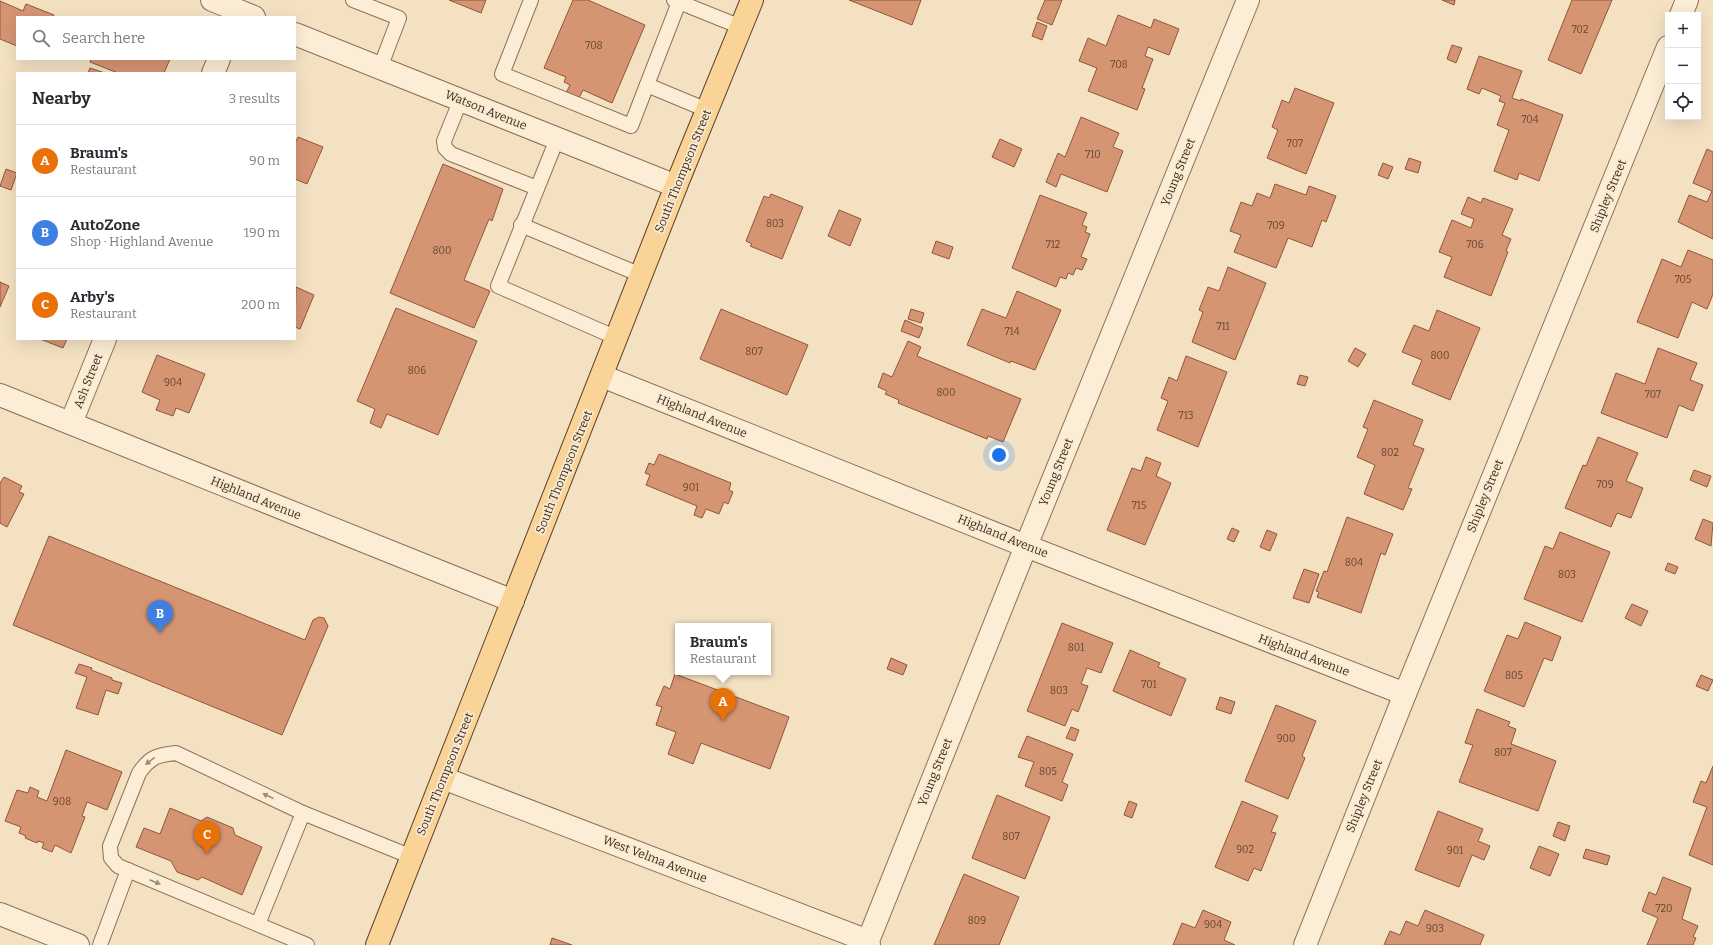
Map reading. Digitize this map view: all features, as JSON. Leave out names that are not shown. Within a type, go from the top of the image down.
[{"type":"main road","name":"South Thompson Street","points":[[377,945],[676,186],[752,0]]},
{"type":"street","points":[[212,0],[243,11]]},
{"type":"street","name":"Young Street","points":[[868,943],[1026,546],[1248,0]]},
{"type":"street","points":[[1682,12],[1687,0]]},
{"type":"street","name":"Watson Avenue","points":[[296,34],[676,186]]},
{"type":"street","name":"Shipley Street","points":[[1305,945],[1404,694],[1668,48]]},
{"type":"street","points":[[213,72],[219,60]]},
{"type":"street","name":"Ash Street","points":[[71,423],[105,340]]},
{"type":"street","name":"Highland Avenue","points":[[602,376],[1026,546],[1404,694]]},
{"type":"street","name":"Highland Avenue","points":[[0,395],[513,601]]},
{"type":"street","name":"West Velma Avenue","points":[[443,778],[868,943]]},
{"type":"street","points":[[0,914],[78,945]]},
{"type":"lane","points":[[354,0],[399,18],[380,68]]},
{"type":"lane","points":[[531,0],[502,74],[631,126],[676,1],[741,27]]},
{"type":"lane","points":[[647,85],[707,110]]},
{"type":"lane","points":[[461,99],[444,141],[445,148],[451,154],[537,188]]},
{"type":"lane","points":[[557,139],[521,225],[498,286],[617,338]]},
{"type":"lane","points":[[521,225],[641,275]]},
{"type":"lane","points":[[307,945],[118,866],[111,858],[110,846],[139,773],[146,763],[159,754],[176,754],[304,813],[412,857]]},
{"type":"lane","points":[[258,924],[304,813]]},
{"type":"lane","points":[[100,945],[128,870]]},
{"type":"building","points":[[449,0],[486,0],[481,13]]},
{"type":"building","points":[[573,0],[588,0],[645,25],[612,103],[583,90],[579,98],[566,93],[570,85],[564,82],[566,77],[544,68]]},
{"type":"building","points":[[849,0],[921,0],[912,25]]},
{"type":"building","points":[[1045,0],[1062,0],[1052,25],[1037,19]]},
{"type":"building","points":[[1442,0],[1455,0],[1454,5]]},
{"type":"building","points":[[1572,0],[1612,0],[1581,74],[1548,60]]},
{"type":"building","points":[[0,1],[23,11],[26,4],[54,15],[16,16],[16,46],[0,39]]},
{"type":"building","points":[[1118,15],[1151,28],[1154,19],[1179,29],[1169,55],[1148,47],[1145,56],[1153,59],[1142,88],[1145,89],[1137,110],[1088,91],[1097,68],[1079,61],[1088,38],[1106,46]]},
{"type":"building","points":[[1037,22],[1047,26],[1042,40],[1032,36]]},
{"type":"building","points":[[1452,45],[1462,48],[1456,63],[1447,59]]},
{"type":"building","points":[[1479,56],[1522,71],[1512,98],[1521,101],[1521,99],[1563,115],[1539,181],[1519,173],[1517,180],[1494,171],[1509,130],[1497,125],[1505,103],[1499,101],[1501,96],[1482,88],[1479,94],[1467,89]]},
{"type":"building","points":[[91,60],[170,60],[164,72],[115,72],[90,62]]},
{"type":"building","points":[[90,68],[102,72],[88,72]]},
{"type":"building","points":[[1295,88],[1334,103],[1306,174],[1267,158],[1278,130],[1272,127],[1282,100],[1289,103]]},
{"type":"building","points":[[1081,117],[1119,133],[1113,147],[1123,151],[1107,192],[1061,174],[1056,187],[1046,182],[1058,153],[1065,157]]},
{"type":"building","points":[[298,137],[323,147],[307,184],[296,179],[296,141]]},
{"type":"building","points":[[1000,139],[1022,149],[1014,167],[992,157]]},
{"type":"building","points":[[1707,149],[1713,152],[1713,239],[1678,222],[1689,195],[1707,202],[1712,191],[1693,183]]},
{"type":"building","points":[[1409,158],[1421,162],[1418,173],[1405,169]]},
{"type":"building","points":[[1383,163],[1393,167],[1388,179],[1378,175]]},
{"type":"building","points":[[443,164],[503,189],[492,221],[489,219],[464,280],[490,291],[474,328],[390,293]]},
{"type":"building","points":[[6,169],[16,173],[11,190],[0,186]]},
{"type":"building","points":[[1275,184],[1306,195],[1309,186],[1336,196],[1326,222],[1322,220],[1312,247],[1288,238],[1276,268],[1234,252],[1241,235],[1230,231],[1241,202],[1252,206],[1257,193],[1270,198]]},
{"type":"building","points":[[771,194],[803,207],[782,259],[750,246],[752,244],[746,241],[764,196],[769,198]]},
{"type":"building","points":[[1040,195],[1087,213],[1082,225],[1087,227],[1085,232],[1090,234],[1081,257],[1087,259],[1082,270],[1076,268],[1073,275],[1068,273],[1066,279],[1060,277],[1056,287],[1012,268]]},
{"type":"building","points":[[1468,197],[1481,203],[1483,198],[1513,209],[1502,235],[1511,239],[1506,251],[1508,252],[1491,296],[1444,277],[1452,257],[1439,252],[1452,220],[1471,228],[1474,219],[1461,214]]},
{"type":"building","points":[[839,210],[861,219],[850,246],[828,236]]},
{"type":"building","points":[[936,241],[953,247],[949,259],[932,253]]},
{"type":"building","points":[[1688,250],[1713,260],[1713,294],[1707,309],[1692,302],[1678,338],[1637,322],[1662,259],[1681,267]]},
{"type":"building","points":[[1228,267],[1266,283],[1235,360],[1192,342],[1203,312],[1199,310],[1208,287],[1219,291]]},
{"type":"building","points":[[0,282],[9,286],[0,307]]},
{"type":"building","points":[[296,287],[314,295],[300,329],[296,327]]},
{"type":"building","points":[[1017,291],[1061,310],[1035,370],[1011,361],[1010,363],[967,345],[982,309],[1006,318]]},
{"type":"building","points":[[396,308],[477,341],[438,435],[387,414],[381,428],[370,423],[375,409],[357,401]]},
{"type":"building","points":[[721,309],[808,345],[787,395],[700,359]]},
{"type":"building","points":[[911,309],[924,313],[921,323],[908,319]]},
{"type":"building","points":[[1437,310],[1480,328],[1450,400],[1412,384],[1422,360],[1402,352],[1414,325],[1429,331]]},
{"type":"building","points":[[905,320],[923,328],[919,338],[901,331]]},
{"type":"building","points":[[43,340],[67,340],[63,348]]},
{"type":"building","points":[[908,341],[921,347],[917,356],[1021,399],[1003,442],[988,436],[987,439],[898,403],[899,400],[885,394],[887,391],[878,387],[883,373],[892,377]]},
{"type":"building","points":[[1355,348],[1366,354],[1358,367],[1348,361]]},
{"type":"building","points":[[1658,348],[1697,363],[1690,380],[1703,385],[1693,411],[1679,405],[1667,438],[1601,413],[1616,373],[1645,384]]},
{"type":"building","points":[[157,355],[205,374],[189,413],[176,408],[173,416],[156,410],[160,400],[142,392]]},
{"type":"building","points":[[1186,356],[1227,372],[1198,447],[1157,430],[1168,401],[1161,398],[1169,377],[1177,381]]},
{"type":"building","points":[[1300,375],[1308,377],[1305,386],[1297,384]]},
{"type":"building","points":[[1374,400],[1423,420],[1413,445],[1424,449],[1408,488],[1412,489],[1403,510],[1364,494],[1375,465],[1357,457],[1368,429],[1363,427]]},
{"type":"building","points":[[1598,437],[1638,453],[1626,481],[1643,488],[1631,518],[1617,513],[1611,527],[1565,508],[1583,465],[1586,466]]},
{"type":"building","points":[[659,454],[731,483],[729,490],[733,492],[728,504],[724,502],[719,514],[706,509],[702,518],[694,515],[697,506],[646,485],[650,475],[645,473],[649,463],[654,465]]},
{"type":"building","points":[[1146,457],[1161,463],[1156,476],[1171,483],[1145,545],[1107,530],[1132,468],[1141,471]]},
{"type":"building","points":[[1694,470],[1711,476],[1707,487],[1690,480]]},
{"type":"building","points":[[4,477],[22,486],[19,492],[24,494],[7,527],[0,523],[0,483]]},
{"type":"building","points":[[1347,517],[1393,534],[1385,555],[1381,553],[1361,613],[1317,597],[1319,592],[1316,591],[1324,571],[1327,572]]},
{"type":"building","points":[[1703,519],[1713,523],[1711,546],[1695,539]]},
{"type":"building","points":[[1232,528],[1239,531],[1234,542],[1227,539]]},
{"type":"building","points":[[1267,530],[1277,534],[1270,551],[1260,547]]},
{"type":"building","points":[[1560,532],[1610,552],[1582,622],[1524,599],[1545,546],[1553,549]]},
{"type":"building","points":[[49,536],[305,640],[313,620],[319,617],[324,618],[328,626],[282,735],[13,625]]},
{"type":"building","points":[[1668,563],[1678,567],[1675,574],[1665,570]]},
{"type":"building","points":[[1304,569],[1319,574],[1309,603],[1293,598]]},
{"type":"building","points":[[1632,604],[1648,611],[1641,626],[1625,618]]},
{"type":"building","points":[[1525,622],[1561,637],[1552,661],[1544,658],[1524,707],[1484,691],[1507,635],[1518,639]]},
{"type":"building","points":[[1062,623],[1113,643],[1101,673],[1087,668],[1081,684],[1088,686],[1078,712],[1072,709],[1065,726],[1027,711]]},
{"type":"building","points":[[1130,650],[1160,663],[1158,667],[1186,679],[1171,716],[1113,691]]},
{"type":"building","points":[[891,658],[907,665],[903,675],[887,669]]},
{"type":"building","points":[[79,664],[92,668],[91,670],[122,683],[118,694],[106,690],[98,715],[76,708],[87,677],[75,673]]},
{"type":"building","points":[[675,674],[789,717],[770,769],[701,743],[693,764],[668,754],[676,732],[656,725],[662,707],[656,705],[664,686],[670,689]]},
{"type":"building","points":[[1701,675],[1713,680],[1708,691],[1696,686]]},
{"type":"building","points":[[1220,697],[1235,702],[1231,714],[1216,709]]},
{"type":"building","points":[[1276,705],[1316,721],[1302,756],[1305,758],[1288,799],[1245,781]]},
{"type":"building","points":[[1477,709],[1510,722],[1508,726],[1516,729],[1511,744],[1556,761],[1538,811],[1459,782],[1473,745],[1465,743]]},
{"type":"building","points":[[1071,727],[1079,730],[1075,741],[1066,738]]},
{"type":"building","points":[[1027,736],[1073,754],[1062,782],[1068,785],[1062,801],[1025,786],[1034,762],[1018,757]]},
{"type":"building","points":[[66,750],[122,772],[107,810],[87,802],[82,816],[85,817],[71,853],[55,845],[52,852],[42,848],[44,843],[38,841],[37,843],[25,838],[26,836],[19,833],[21,827],[5,821],[17,790],[28,793],[30,787],[39,791],[37,797],[47,801]]},
{"type":"building","points":[[1713,766],[1713,865],[1689,855],[1707,807],[1693,802],[1701,781],[1706,783]]},
{"type":"building","points":[[997,795],[1050,817],[1025,879],[972,858]]},
{"type":"building","points":[[1129,801],[1137,804],[1132,818],[1124,815]]},
{"type":"building","points":[[1242,801],[1278,816],[1271,832],[1276,833],[1261,871],[1254,868],[1248,881],[1215,867]]},
{"type":"building","points":[[170,808],[201,821],[207,817],[233,828],[235,835],[262,847],[242,895],[202,877],[198,880],[177,872],[171,861],[136,847],[144,828],[160,834]]},
{"type":"building","points":[[1438,811],[1483,829],[1478,841],[1490,846],[1484,860],[1472,855],[1459,887],[1415,870]]},
{"type":"building","points":[[1558,822],[1570,826],[1565,841],[1553,836]]},
{"type":"building","points":[[1539,846],[1559,854],[1550,876],[1530,868]]},
{"type":"building","points":[[1586,849],[1610,856],[1607,865],[1583,858]]},
{"type":"building","points":[[964,874],[1019,897],[999,945],[934,945]]},
{"type":"building","points":[[1663,877],[1691,888],[1682,919],[1698,926],[1693,937],[1696,938],[1693,945],[1647,945],[1658,918],[1642,911],[1649,892],[1656,895]]},
{"type":"building","points":[[1203,910],[1231,922],[1224,940],[1235,945],[1173,945],[1182,923],[1195,928]]},
{"type":"building","points":[[1425,910],[1484,935],[1480,945],[1384,945],[1390,931],[1400,935],[1406,921],[1418,926]]},
{"type":"building","points":[[552,938],[572,945],[550,945]]},
{"type":"place","name":"AutoZone","points":[[160,633]]},
{"type":"place","name":"Braum's","points":[[723,721]]},
{"type":"place","name":"Arby's","points":[[207,854]]}]
